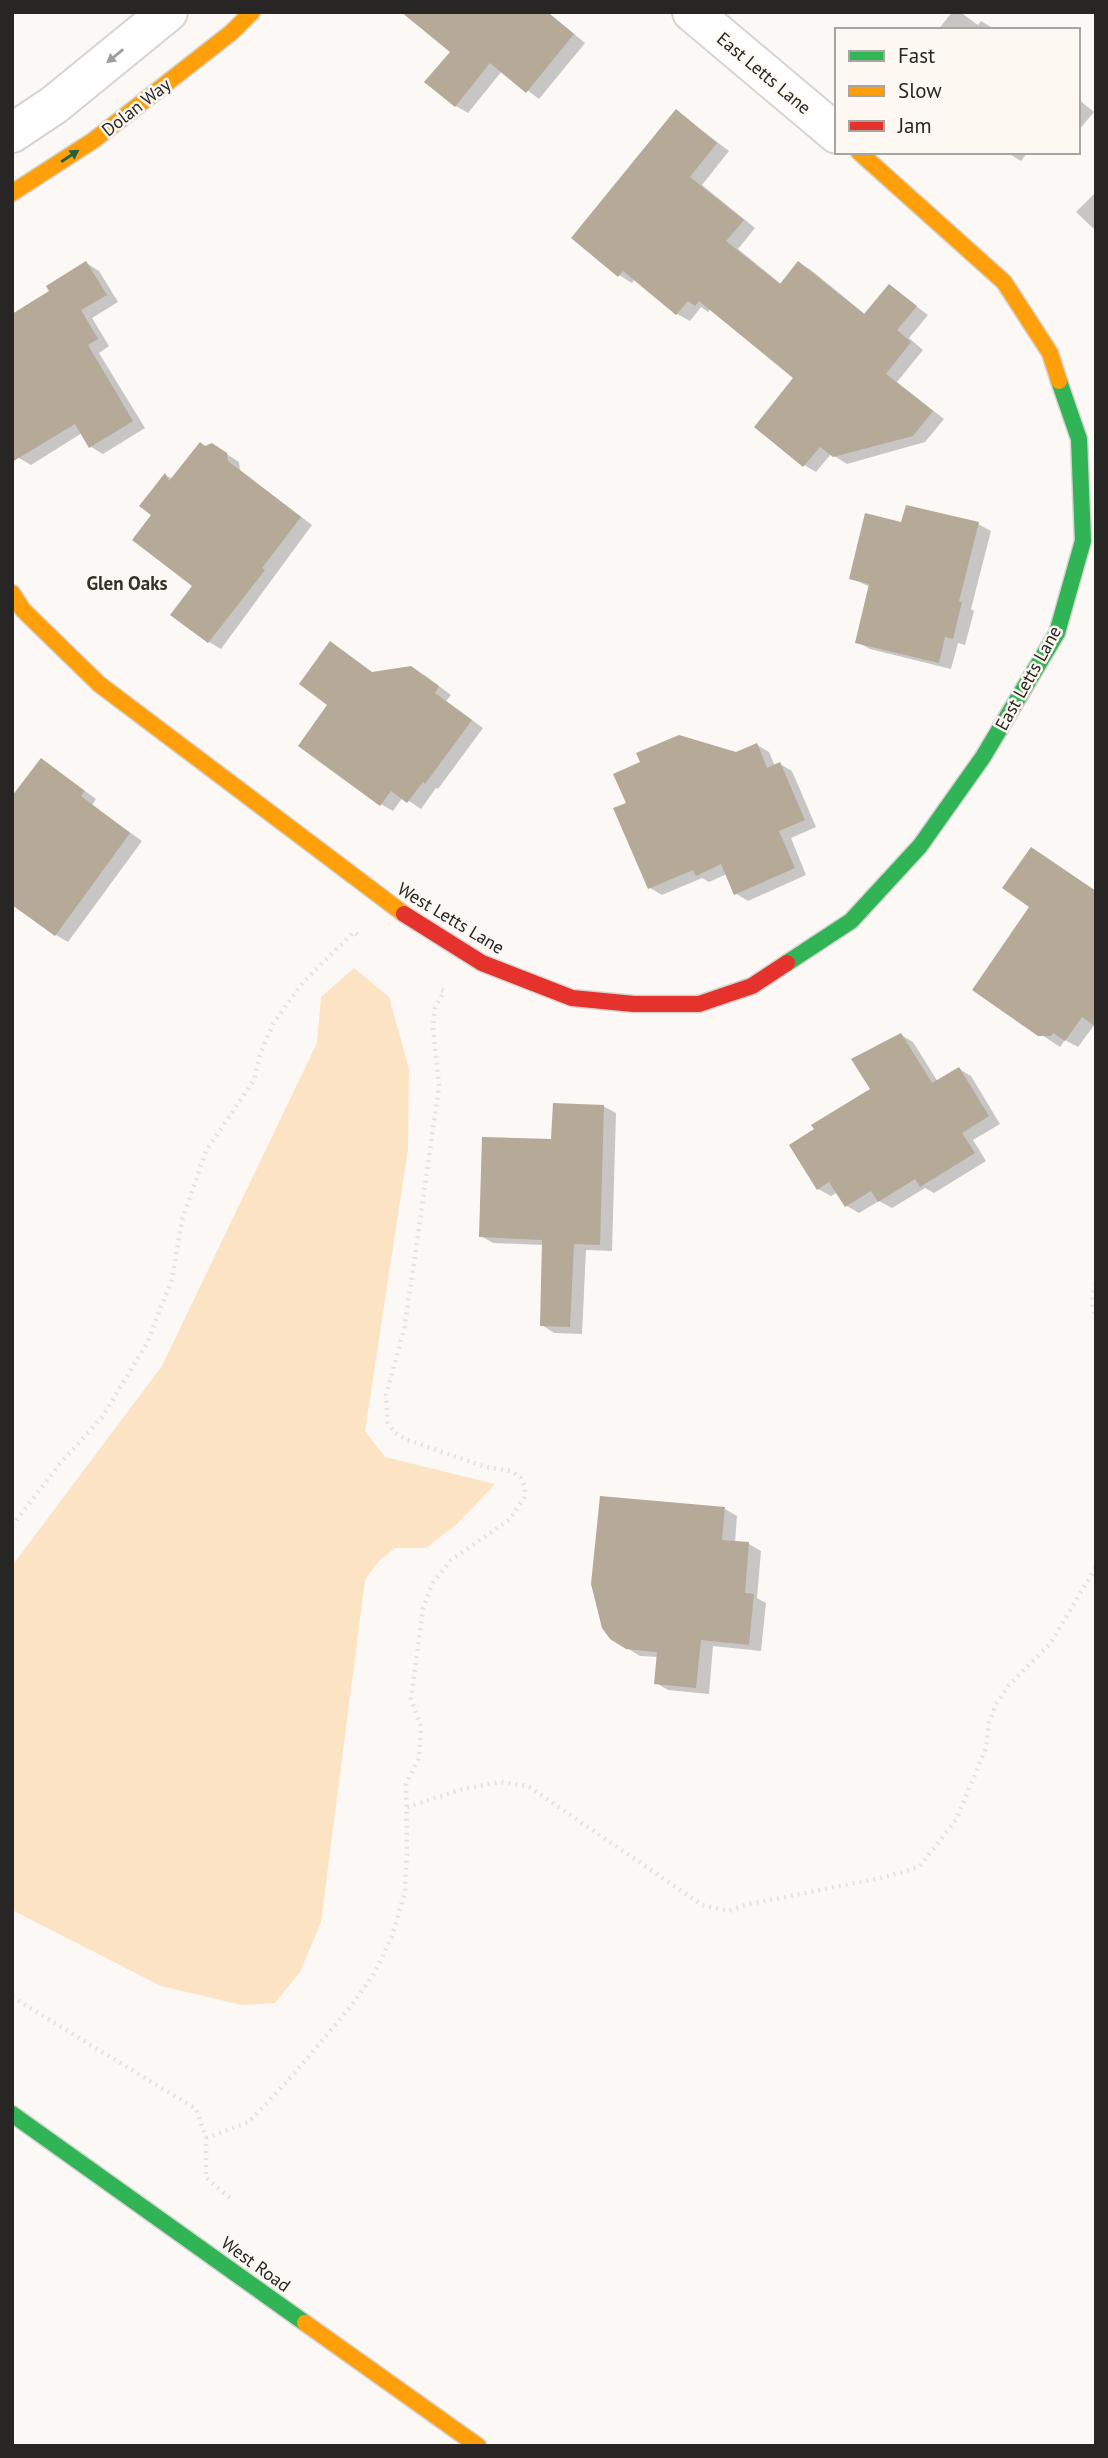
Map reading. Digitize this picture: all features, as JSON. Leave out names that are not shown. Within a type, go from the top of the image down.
[{"type":"street","points":[[12,133],[54,105],[168,12]]},
{"type":"street","name":"Dolan Way","points":[[12,193],[94,140],[232,32],[252,12]]},
{"type":"street","name":"East Letts Lane","points":[[692,12],[835,132]]},
{"type":"street","name":"East Letts Lane","points":[[861,154],[1004,282],[1050,353],[1079,439],[1083,541],[1057,633],[983,757],[920,846]]},
{"type":"street","name":"West Letts Lane","points":[[12,593],[23,610],[99,684],[402,913],[482,963],[572,998],[699,1004],[752,986],[851,921],[920,846]]},
{"type":"street","name":"West Road","points":[[12,2113],[478,2446]]},
{"type":"path","points":[[12,1526],[59,1465],[103,1416],[147,1343],[172,1279],[182,1220],[206,1151],[254,1080],[260,1055],[273,1024],[303,982],[354,932],[365,940]]},
{"type":"path","points":[[206,2138],[240,2126],[256,2114],[335,2025],[375,1972],[391,1936],[405,1892],[406,1784],[419,1758],[421,1727],[411,1699],[423,1609],[432,1584],[451,1560],[509,1520],[524,1498],[525,1487],[521,1478],[511,1471],[486,1467],[405,1439],[394,1432],[386,1413],[386,1395],[404,1330],[439,1086],[434,1017],[435,1008],[444,992],[433,984]]},
{"type":"path","points":[[1096,1284],[1093,1310],[1096,1319]]},
{"type":"path","points":[[407,1807],[463,1789],[500,1782],[528,1786],[702,1905],[729,1911],[745,1905],[919,1867],[956,1820],[986,1748],[989,1722],[996,1704],[1009,1685],[1050,1644],[1096,1567]]},
{"type":"path","points":[[12,1997],[196,2109],[206,2138],[206,2178],[230,2198]]},
{"type":"shaded area","points":[[354,968],[389,997],[409,1069],[408,1149],[365,1431],[385,1457],[495,1484],[458,1523],[426,1548],[395,1548],[379,1561],[365,1580],[321,1922],[300,1972],[275,2003],[242,2005],[161,1986],[12,1910],[12,1566],[162,1366],[317,1043],[321,997]]},
{"type":"building","points":[[401,12],[547,12],[574,34],[526,93],[490,63],[455,107],[424,82],[450,52]]},
{"type":"building","points":[[676,109],[717,143],[690,177],[744,220],[726,241],[780,284],[798,261],[864,314],[889,284],[917,306],[897,330],[911,342],[886,374],[933,411],[913,436],[833,457],[820,447],[803,467],[754,427],[793,378],[699,301],[695,306],[688,301],[676,315],[623,271],[618,277],[571,238]]},
{"type":"building","points":[[86,261],[107,295],[81,310],[98,339],[88,345],[133,421],[89,448],[75,424],[12,462],[12,314],[49,291],[46,286]]},
{"type":"building","points":[[200,442],[205,446],[212,443],[227,453],[228,461],[301,517],[262,568],[265,570],[208,643],[170,615],[192,586],[132,540],[151,515],[139,506],[165,473],[169,481]]},
{"type":"building","points":[[906,505],[979,522],[959,601],[962,602],[953,639],[945,637],[939,663],[855,643],[869,584],[849,579],[865,513],[901,522]]},
{"type":"building","points":[[330,641],[372,672],[411,666],[439,686],[435,693],[472,720],[425,784],[423,782],[407,803],[391,791],[380,806],[298,746],[327,705],[299,684]]},
{"type":"building","points":[[679,735],[736,752],[757,743],[767,768],[780,762],[805,820],[779,831],[795,868],[734,895],[721,864],[696,876],[693,870],[648,889],[613,808],[626,803],[613,774],[640,762],[636,753]]},
{"type":"building","points":[[41,758],[85,791],[81,796],[130,833],[55,936],[12,905],[12,796]]},
{"type":"building","points":[[1031,847],[1096,891],[1096,1027],[1082,1017],[1065,1041],[1053,1033],[1051,1036],[1038,1036],[972,990],[1029,907],[1002,888]]},
{"type":"building","points":[[901,1033],[932,1083],[959,1067],[989,1116],[962,1133],[975,1153],[920,1187],[915,1179],[878,1202],[871,1191],[845,1207],[829,1182],[817,1190],[789,1145],[814,1129],[811,1125],[870,1089],[851,1059]]},
{"type":"building","points":[[553,1103],[604,1105],[600,1245],[574,1244],[570,1327],[540,1326],[542,1240],[479,1237],[482,1137],[551,1139]]},
{"type":"building","points":[[600,1496],[725,1507],[722,1540],[749,1542],[745,1593],[754,1594],[749,1645],[701,1640],[696,1688],[654,1684],[657,1652],[626,1649],[610,1639],[602,1628],[591,1584]]},
{"type":"traffic: fast","points":[[787,963],[851,921],[920,846],[983,757],[1057,633],[1083,541],[1079,439],[1059,381]]},
{"type":"traffic: fast","points":[[12,2114],[305,2323]]},
{"type":"traffic: slow","points":[[12,193],[94,140],[232,32],[252,12]]},
{"type":"traffic: slow","points":[[861,154],[1004,282],[1050,353],[1059,381]]},
{"type":"traffic: slow","points":[[12,593],[23,610],[99,684],[404,914]]},
{"type":"traffic: slow","points":[[305,2323],[478,2446]]},
{"type":"traffic: jam","points":[[404,914],[482,963],[572,998],[634,1004],[699,1004],[752,986],[787,963]]},
{"type":"district","name":"Glen Oaks","points":[[127,583]]}]
